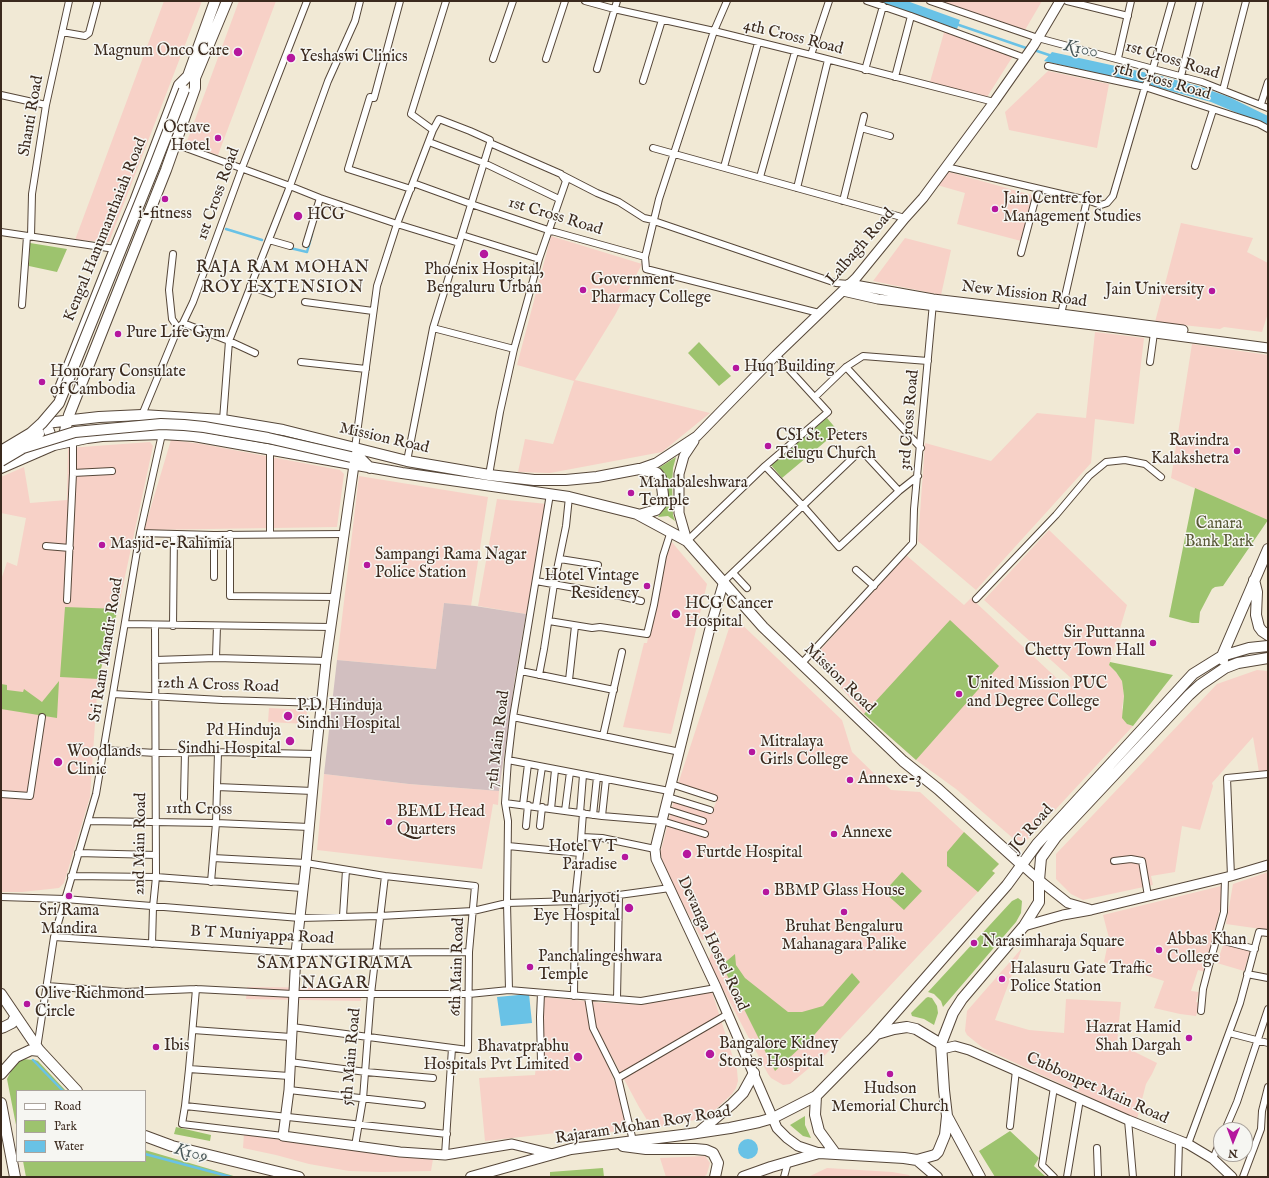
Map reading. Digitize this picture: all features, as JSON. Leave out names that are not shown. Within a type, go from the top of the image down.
[{"type":"main road","name":"Kengal Hanumanthaiah Road","points":[[58,444],[160,186],[195,88],[191,77],[215,1]]},
{"type":"main road","name":"Kengal Hanumanthaiah Road","points":[[46,423],[115,249],[136,201],[179,85],[191,77],[227,1]]},
{"type":"main road","name":"Lalbagh Road","points":[[639,469],[656,463],[697,436],[776,355],[856,278],[923,198],[994,102],[1025,58],[1060,1]]},
{"type":"main road","points":[[1,461],[23,448],[46,427],[59,413],[67,397],[191,77]]},
{"type":"main road","points":[[1,451],[31,433],[42,423],[59,403],[155,165],[187,90]]},
{"type":"main road","name":"New Mission Road","points":[[846,288],[933,303],[1061,314],[1155,329],[1268,342]]},
{"type":"main road","points":[[933,303],[1155,329],[1268,348]]},
{"type":"main road","name":"Mission Road","points":[[46,423],[142,415],[223,420],[283,430],[361,459],[370,468],[569,497],[639,515],[687,541],[724,581],[763,627],[903,761],[938,789],[1021,864]]},
{"type":"main road","points":[[1,448],[46,423],[58,444]]},
{"type":"main road","points":[[23,448],[75,432],[161,424],[184,425],[268,438],[354,457],[345,534],[326,661],[316,754],[296,953],[289,1090],[283,1136],[400,1152],[445,1155],[512,1144],[553,1154]]},
{"type":"main road","name":"Mission Road","points":[[1,468],[58,444],[102,436],[162,434],[194,436],[270,449],[407,461],[489,475],[534,480],[566,480],[597,477],[639,469],[657,473],[661,478],[663,495],[661,504],[656,510],[639,515]]},
{"type":"main road","points":[[687,541],[679,512],[679,474],[684,456],[697,436]]},
{"type":"main road","points":[[1,455],[18,461]]},
{"type":"main road","points":[[1225,668],[1222,656],[1254,580],[1265,565],[1268,549]]},
{"type":"main road","points":[[1254,580],[1257,592],[1256,615],[1259,627],[1268,635]]},
{"type":"main road","name":"Devanga Hostel Road","points":[[724,581],[710,628],[655,849],[656,859],[716,987],[777,1128],[798,1146],[819,1153]]},
{"type":"main road","name":"JC Road","points":[[876,1034],[1007,884],[1037,844],[1193,674],[1222,656],[1249,648],[1268,646]]},
{"type":"main road","name":"JC Road","points":[[942,1047],[952,1012],[1024,926],[1039,902],[1041,858],[1056,837],[1200,685],[1225,668],[1238,663],[1268,658]]},
{"type":"main road","points":[[1021,864],[1068,903],[1091,910]]},
{"type":"main road","points":[[1024,926],[1063,915],[1091,910],[1228,877],[1268,865]]},
{"type":"main road","points":[[1,994],[37,1048],[77,1090]]},
{"type":"main road","points":[[1,1028],[12,1023],[16,1017]]},
{"type":"main road","points":[[743,1177],[803,1156],[819,1153],[916,1160],[935,1155],[938,1152],[945,1135],[947,1116],[942,1047],[924,1033],[912,1028],[894,1029],[876,1034],[816,1096],[815,1115],[819,1132],[835,1153]]},
{"type":"main road","name":"Cubbonpet Main Road","points":[[942,1047],[955,1046],[969,1050],[1128,1120],[1188,1144],[1213,1159]]},
{"type":"main road","points":[[1,1066],[14,1053],[22,1049],[37,1048]]},
{"type":"main road","points":[[1,1074],[16,1057],[37,1048]]},
{"type":"main road","points":[[699,1132],[743,1093],[754,1073]]},
{"type":"main road","name":"Rajaram Mohan Roy Road","points":[[471,1177],[571,1149],[730,1128],[773,1118],[816,1096]]},
{"type":"main road","points":[[1,1103],[15,1177]]},
{"type":"main road","points":[[947,1116],[980,1177]]},
{"type":"main road","points":[[146,1136],[172,1146],[299,1177]]},
{"type":"main road","points":[[609,1144],[646,1149],[695,1148],[706,1150],[713,1153],[718,1163],[715,1177]]},
{"type":"main road","points":[[916,1160],[937,1177]]},
{"type":"main road","name":"Cubbonpet Main Road","points":[[1216,1162],[1230,1176]]},
{"type":"street","name":"Shanti Road","points":[[22,305],[32,194],[46,105],[68,1]]},
{"type":"street","name":"1st Cross Road","points":[[142,415],[193,302],[242,168],[307,1]]},
{"type":"street","points":[[223,420],[229,341],[290,186],[328,81],[354,21],[360,1]]},
{"type":"street","name":"1st Cross Road","points":[[400,1],[374,98],[370,97],[348,169],[412,186],[548,230],[645,257]]},
{"type":"street","points":[[433,130],[411,114],[446,1]]},
{"type":"street","points":[[493,59],[513,1]]},
{"type":"street","points":[[546,59],[565,1]]},
{"type":"street","name":"4th Cross Road","points":[[585,1],[811,55],[994,102]]},
{"type":"street","points":[[597,69],[617,1]]},
{"type":"street","points":[[727,1],[714,32],[673,154],[645,257],[646,269],[819,313]]},
{"type":"street","points":[[811,55],[829,1]]},
{"type":"street","points":[[867,1],[1025,58]]},
{"type":"street","name":"1st Cross Road","points":[[930,1],[1036,41],[1118,58],[1181,76],[1223,90],[1268,108]]},
{"type":"street","points":[[1067,1],[1128,16]]},
{"type":"street","points":[[1118,58],[1132,1]]},
{"type":"street","points":[[946,167],[1087,200],[1101,205],[1108,203],[1113,196],[1172,1]]},
{"type":"street","points":[[1181,76],[1200,1]]},
{"type":"street","points":[[1223,90],[1246,1]]},
{"type":"street","points":[[62,32],[86,36],[89,33],[97,3]]},
{"type":"street","points":[[865,70],[882,6]]},
{"type":"street","points":[[895,77],[911,16]]},
{"type":"street","points":[[643,81],[662,20]]},
{"type":"street","points":[[724,167],[758,43]]},
{"type":"street","points":[[760,177],[795,52]]},
{"type":"street","points":[[797,188],[828,60]]},
{"type":"street","name":"5th Cross Road","points":[[1048,66],[1146,86],[1213,110],[1259,124],[1268,129]]},
{"type":"street","points":[[1261,104],[1268,82]]},
{"type":"street","points":[[1,94],[46,105]]},
{"type":"street","points":[[1195,166],[1213,110]]},
{"type":"street","points":[[843,201],[864,116]]},
{"type":"street","points":[[354,457],[377,286],[397,224],[433,130],[439,119],[481,135],[490,140],[490,143],[561,174],[597,194],[619,202],[644,218],[836,283],[846,288]]},
{"type":"street","points":[[861,128],[890,136]]},
{"type":"street","points":[[429,142],[484,164],[559,199]]},
{"type":"street","points":[[407,461],[433,328],[490,143]]},
{"type":"street","points":[[175,144],[320,198],[459,243]]},
{"type":"street","points":[[653,148],[905,218]]},
{"type":"street","points":[[489,475],[500,412],[514,349],[539,259],[566,181],[561,174]]},
{"type":"street","points":[[1021,253],[1038,189]]},
{"type":"street","points":[[306,244],[320,198]]},
{"type":"street","points":[[1061,314],[1087,200]]},
{"type":"street","points":[[1,232],[115,249]]},
{"type":"street","points":[[462,235],[539,259]]},
{"type":"street","points":[[269,240],[290,246]]},
{"type":"street","points":[[174,254],[169,290],[172,319],[181,326],[229,341],[255,353]]},
{"type":"street","points":[[250,286],[272,294]]},
{"type":"street","points":[[305,302],[373,311]]},
{"type":"street","name":"3rd Cross Road","points":[[874,586],[913,543],[933,303]]},
{"type":"street","points":[[433,328],[514,349]]},
{"type":"street","points":[[1150,362],[1155,329]]},
{"type":"street","points":[[687,541],[765,466],[828,412],[776,355]]},
{"type":"street","points":[[815,397],[846,367],[863,356],[928,361]]},
{"type":"street","points":[[301,362],[366,369]]},
{"type":"street","points":[[846,367],[921,448]]},
{"type":"street","name":"Sri Ram Mandir Road","points":[[37,1048],[54,937],[64,898],[96,794],[140,533],[162,434]]},
{"type":"street","points":[[67,600],[73,473],[73,441]]},
{"type":"street","points":[[270,449],[270,534]]},
{"type":"street","points":[[724,581],[861,450],[899,491]]},
{"type":"street","points":[[976,599],[1056,515],[1089,476],[1106,462],[1125,460],[1145,464],[1161,477]]},
{"type":"street","points":[[765,466],[839,547],[899,491],[918,476]]},
{"type":"street","points":[[73,473],[112,471]]},
{"type":"street","name":"7th Main Road","points":[[509,990],[507,903],[508,821],[505,803],[508,760],[513,717],[550,494]]},
{"type":"street","points":[[539,674],[554,584],[566,526],[569,497]]},
{"type":"street","points":[[549,621],[575,626],[592,628],[600,627],[646,634],[654,605],[663,556],[671,531]]},
{"type":"street","points":[[140,533],[214,535],[345,534]]},
{"type":"street","points":[[173,626],[174,534]]},
{"type":"street","points":[[230,534],[230,596],[336,597]]},
{"type":"street","points":[[214,535],[214,577]]},
{"type":"street","points":[[46,546],[70,548]]},
{"type":"street","points":[[560,559],[598,565]]},
{"type":"street","points":[[802,664],[874,586],[856,570]]},
{"type":"street","points":[[733,572],[747,588]]},
{"type":"street","points":[[536,581],[642,601]]},
{"type":"street","points":[[125,624],[173,626],[331,627]]},
{"type":"street","name":"2nd Main Road","points":[[152,944],[153,907],[156,877],[155,625]]},
{"type":"street","points":[[216,658],[217,626]]},
{"type":"street","points":[[569,680],[575,626]]},
{"type":"street","points":[[603,736],[622,652]]},
{"type":"street","points":[[155,660],[216,658],[326,661]]},
{"type":"street","points":[[521,671],[614,690]]},
{"type":"street","name":"12th A Cross Road","points":[[113,694],[222,700],[322,703]]},
{"type":"street","points":[[1,794],[30,796],[42,717]]},
{"type":"street","points":[[513,717],[680,752]]},
{"type":"street","points":[[104,750],[156,753],[218,752],[316,754]]},
{"type":"street","points":[[184,798],[185,752]]},
{"type":"street","points":[[211,882],[216,823],[218,752]]},
{"type":"street","points":[[508,760],[714,798]]},
{"type":"street","points":[[526,826],[528,764]]},
{"type":"street","points":[[540,826],[539,807],[542,767]]},
{"type":"street","points":[[551,809],[556,770]]},
{"type":"street","points":[[565,811],[570,772]]},
{"type":"street","points":[[1201,1011],[1203,989],[1224,912],[1228,877],[1227,778],[1268,774]]},
{"type":"street","points":[[574,996],[575,901],[582,837],[581,813],[583,775]]},
{"type":"street","points":[[593,814],[597,777]]},
{"type":"street","points":[[602,816],[606,779]]},
{"type":"street","points":[[217,787],[313,791]]},
{"type":"street","points":[[670,791],[710,810]]},
{"type":"street","points":[[505,803],[602,816],[662,821],[705,834]]},
{"type":"street","points":[[665,809],[703,821]]},
{"type":"street","name":"11th Cross","points":[[88,821],[216,823],[309,827]]},
{"type":"street","points":[[582,837],[602,838],[655,849]]},
{"type":"street","points":[[508,846],[580,853]]},
{"type":"street","points":[[78,852],[156,855]]},
{"type":"street","points":[[213,858],[306,863],[385,876]]},
{"type":"street","points":[[1114,861],[1131,859],[1142,861],[1148,896]]},
{"type":"street","points":[[343,916],[346,870]]},
{"type":"street","points":[[72,876],[156,877],[302,888]]},
{"type":"street","name":"6th Main Road","points":[[385,876],[475,886],[468,952],[468,1050],[452,1048]]},
{"type":"street","name":"5th Main Road","points":[[355,1146],[366,1072],[371,994],[385,876]]},
{"type":"street","points":[[1,897],[64,898],[153,907],[300,918],[380,916],[473,911],[507,903],[575,901],[670,888]]},
{"type":"street","points":[[617,999],[619,895]]},
{"type":"street","points":[[1188,1144],[1240,1003],[1259,932],[1268,933]]},
{"type":"street","name":"B T Muniyappa Road","points":[[54,937],[296,953],[468,952]]},
{"type":"street","points":[[1216,939],[1255,949]]},
{"type":"street","points":[[1247,974],[1268,978]]},
{"type":"street","points":[[47,986],[125,992],[196,989],[293,994],[469,994],[509,990],[641,1001],[716,987]]},
{"type":"street","points":[[196,989],[189,1069],[182,1124],[283,1136]]},
{"type":"street","points":[[541,993],[541,1063]]},
{"type":"street","points":[[588,997],[592,1028],[618,1078],[633,1141]]},
{"type":"street","points":[[1228,1122],[1237,1102],[1268,1009]]},
{"type":"street","points":[[618,1078],[728,1014]]},
{"type":"street","points":[[292,1028],[452,1048],[445,1155]]},
{"type":"street","points":[[193,1030],[291,1037]]},
{"type":"street","points":[[1229,1033],[1268,1043]]},
{"type":"street","points":[[290,1062],[366,1072],[433,1078]]},
{"type":"street","points":[[189,1069],[289,1076]]},
{"type":"street","points":[[1010,1126],[1016,1070]]},
{"type":"street","points":[[1054,1087],[1042,1165],[1054,1177]]},
{"type":"street","points":[[1243,1177],[1261,1129],[1268,1087]]},
{"type":"street","points":[[289,1090],[422,1105]]},
{"type":"street","points":[[1067,1177],[1080,1099]]},
{"type":"street","points":[[185,1106],[447,1134]]},
{"type":"street","points":[[1128,1120],[1133,1177]]},
{"type":"street","points":[[1178,1177],[1179,1141]]},
{"type":"street","points":[[1097,1148],[1098,1177]]},
{"type":"street","points":[[784,1177],[788,1162]]},
{"type":"shaded area","points":[[164,1],[202,1],[109,242],[75,240]]},
{"type":"shaded area","points":[[239,1],[276,1],[218,155],[186,144]]},
{"type":"shaded area","points":[[939,1],[1042,1],[1025,30]]},
{"type":"shaded area","points":[[945,29],[1013,56],[987,97],[930,82]]},
{"type":"shaded area","points":[[1048,71],[1109,84],[1097,148],[1009,130],[1005,112]]},
{"type":"shaded area","name":"Jain Centre for Management Studies","points":[[949,172],[1032,195],[1021,241],[957,224],[965,193],[937,185]]},
{"type":"shaded area","points":[[1181,223],[1253,238],[1247,252],[1268,263],[1268,313],[1262,332],[1224,327],[1220,329],[1155,322]]},
{"type":"shaded area","points":[[551,236],[642,264],[615,315],[575,380],[710,413],[662,452],[550,473],[518,472],[525,439],[553,444],[574,381],[517,365]]},
{"type":"shaded area","points":[[905,238],[951,250],[941,295],[873,281]]},
{"type":"shaded area","points":[[1095,332],[1144,338],[1134,424],[1095,419],[1091,463],[976,590],[918,541],[925,443],[991,461],[1037,413],[1086,418]]},
{"type":"shaded area","points":[[1192,344],[1268,355],[1268,520],[1171,478]]},
{"type":"shaded area","points":[[171,440],[202,444],[340,470],[344,474],[337,527],[144,530]]},
{"type":"shaded area","points":[[150,442],[153,446],[118,609],[98,679],[90,797],[64,883],[59,888],[22,892],[1,892],[1,580],[7,562],[17,566],[26,518],[1,513],[1,477],[24,467],[30,503],[67,500],[68,448]]},
{"type":"shaded area","points":[[359,476],[488,497],[471,606],[444,603],[436,669],[337,660]]},
{"type":"shaded area","points":[[497,499],[547,504],[526,614],[478,606]]},
{"type":"shaded area","points":[[1049,530],[1127,605],[1109,665],[1122,681],[1124,696],[1122,708],[1127,724],[1133,726],[1031,836],[1022,841],[1015,840],[956,789],[916,760],[864,714],[814,657],[906,555],[964,605],[971,598],[1065,686],[1072,679],[984,600]]},
{"type":"shaded area","name":"HCG Cancer Hospital","points":[[671,541],[707,584],[671,734],[623,727],[644,643],[647,643],[664,559]]},
{"type":"shaded area","points":[[444,603],[526,614],[515,678],[499,791],[409,784],[324,774],[337,660],[436,669]]},
{"type":"shaded area","name":"Bruhat Bengaluru Mahanagara Palike","points":[[733,616],[842,720],[852,752],[891,790],[920,792],[999,864],[992,871],[995,873],[978,892],[826,1054],[790,1084],[783,1085],[771,1078],[768,1074],[708,961],[720,932],[702,940],[673,885],[660,854],[674,800],[712,812],[718,797],[678,784]]},
{"type":"shaded area","points":[[1257,670],[1268,671],[1268,771],[1259,772],[1253,737],[1212,783],[1213,786],[1200,830],[1182,826],[1175,872],[1151,876],[1153,885],[1083,900],[1071,894],[1056,879],[1056,854],[1217,684]]},
{"type":"shaded area","name":"P.D. Hinduja Sindhi Hospital","points":[[269,708],[307,710],[306,724],[268,722]]},
{"type":"shaded area","points":[[324,774],[409,784],[499,791],[498,805],[493,804],[482,869],[317,850]]},
{"type":"shaded area","points":[[1268,872],[1268,930],[1226,924],[1233,884]]},
{"type":"shaded area","points":[[1221,886],[1224,893],[1205,972],[1198,970],[1191,991],[1199,992],[1196,1002],[1200,1003],[1196,1016],[1154,1008],[1164,981],[1104,962],[1109,938],[1103,915]]},
{"type":"shaded area","points":[[1224,942],[1250,951],[1244,971],[1217,963]]},
{"type":"shaded area","points":[[1022,948],[995,1020],[1029,1030],[1064,1033],[1066,999],[1121,1002],[1117,1043],[1157,1063],[1146,1084],[1137,1119],[983,1048],[967,1035],[965,1031],[967,1011]]},
{"type":"shaded area","points":[[247,987],[361,988],[361,1001],[246,999]]},
{"type":"shaded area","points":[[712,992],[737,1070],[738,1081],[736,1088],[732,1094],[716,1109],[695,1120],[652,1128],[597,1029],[592,1014],[592,1002],[641,1005]]},
{"type":"shaded area","points":[[544,997],[586,1001],[592,1028],[617,1088],[627,1132],[574,1131],[485,1141],[479,1078],[535,1075]]},
{"type":"shaded area","points":[[244,1133],[433,1159],[431,1171],[349,1171],[309,1164],[243,1148]]},
{"type":"shaded area","points":[[705,1156],[710,1163],[707,1174],[704,1177],[666,1177],[660,1158]]},
{"type":"shaded area","points":[[827,1168],[892,1172],[909,1175],[911,1177],[808,1177]]},
{"type":"green space","points":[[30,243],[67,249],[57,272],[29,266]]},
{"type":"green space","points":[[699,342],[731,376],[719,386],[688,353]]},
{"type":"green space","points":[[827,418],[838,431],[782,478],[771,465]]},
{"type":"green space","points":[[676,457],[673,468],[672,484],[673,515],[675,521],[668,516],[658,517],[666,506],[668,488],[666,478],[662,472],[657,469]]},
{"type":"green space","name":"Canara Bank Park","points":[[1195,488],[1268,520],[1223,586],[1212,589],[1200,612],[1199,623],[1192,623],[1169,617]]},
{"type":"green space","points":[[65,607],[118,609],[98,679],[60,677]]},
{"type":"green space","points":[[950,620],[999,666],[916,760],[864,714]]},
{"type":"green space","points":[[1110,662],[1173,675],[1133,726],[1127,724],[1122,718],[1124,696],[1122,681],[1109,665]]},
{"type":"green space","points":[[59,681],[57,718],[1,709],[1,684],[7,685],[7,690],[23,692],[24,689],[42,702]]},
{"type":"green space","points":[[964,832],[999,864],[992,871],[995,873],[978,892],[947,866],[947,852]]},
{"type":"green space","points":[[902,872],[922,891],[904,910],[884,892]]},
{"type":"green space","points":[[1018,898],[1022,901],[1021,913],[1016,922],[943,1007],[941,1001],[934,994],[928,992],[1012,901]]},
{"type":"green space","points":[[735,954],[736,965],[745,978],[788,1012],[802,1012],[823,1006],[852,973],[860,982],[815,1034],[775,1071],[722,965]]},
{"type":"green space","points":[[928,997],[932,998],[937,1006],[938,1013],[934,1025],[924,1019],[912,1016],[911,1013]]},
{"type":"green space","points":[[21,1059],[38,1061],[65,1090],[16,1090],[16,1125],[7,1079],[11,1071]]},
{"type":"green space","points":[[805,1116],[805,1125],[811,1138],[803,1136],[790,1125]]},
{"type":"green space","points":[[176,1127],[211,1135],[210,1141],[174,1134]]},
{"type":"green space","points":[[1010,1131],[1039,1158],[1034,1166],[1046,1177],[995,1177],[979,1151]]},
{"type":"green space","points":[[146,1150],[237,1177],[26,1177],[23,1162],[146,1162]]},
{"type":"green space","points":[[603,1168],[604,1177],[550,1177],[550,1172]]},
{"type":"water","points":[[876,1],[907,1],[960,20],[957,29]]},
{"type":"water","name":"K100","points":[[1052,52],[1161,76],[1198,86],[1229,97],[1268,116],[1268,126],[1211,102],[1149,85],[1044,61]]},
{"type":"water","points":[[529,994],[532,1023],[501,1026],[497,997]]},
{"type":"water","points":[[748,1139],[755,1142],[758,1149],[755,1156],[748,1159],[741,1156],[738,1149],[741,1142]]},
{"type":"waterway","name":"K100","points":[[956,24],[1029,49]]},
{"type":"waterway","name":"K100","points":[[1034,50],[1052,56]]},
{"type":"waterway","name":"K109","points":[[226,229],[262,240]]},
{"type":"waterway","name":"K109","points":[[290,248],[307,252],[312,234]]},
{"type":"waterway","name":"K109","points":[[33,1060],[62,1090]]},
{"type":"waterway","name":"K109","points":[[146,1154],[231,1177]]},
{"type":"place","name":"Magnum Onco Care","points":[[238,52]]},
{"type":"place","name":"Yeshaswi Clinics","points":[[291,58]]},
{"type":"place","name":"Octave Hotel","points":[[218,138]]},
{"type":"place","name":"i-fitness","points":[[165,199]]},
{"type":"place","name":"Jain Centre for Management Studies","points":[[995,209]]},
{"type":"place","name":"HCG","points":[[298,216]]},
{"type":"place","name":"Phoenix Hospital, Bengaluru Urban","points":[[484,254]]},
{"type":"place","name":"Government Pharmacy College","points":[[583,290]]},
{"type":"place","name":"Jain University","points":[[1212,291]]},
{"type":"place","name":"Pure Life Gym","points":[[118,334]]},
{"type":"place","name":"Huq Building","points":[[736,368]]},
{"type":"place","name":"Honorary Consulate of Cambodia","points":[[42,382]]},
{"type":"place","name":"CSI St. Peters Telugu Church","points":[[768,446]]},
{"type":"place","name":"Ravindra Kalakshetra","points":[[1237,451]]},
{"type":"place","name":"Mahabaleshwara Temple","points":[[631,493]]},
{"type":"place","name":"Masjid-e-Rahimia","points":[[102,545]]},
{"type":"place","name":"Sampangi Rama Nagar Police Station","points":[[367,565]]},
{"type":"place","name":"Hotel Vintage Residency","points":[[647,586]]},
{"type":"place","name":"HCG Cancer Hospital","points":[[676,614]]},
{"type":"place","name":"Sir Puttanna Chetty Town Hall","points":[[1153,643]]},
{"type":"place","name":"United Mission PUC and Degree College","points":[[959,694]]},
{"type":"place","name":"P.D. Hinduja Sindhi Hospital","points":[[288,716]]},
{"type":"place","name":"Pd Hinduja Sindhi Hospital","points":[[290,741]]},
{"type":"place","name":"Mitralaya Girls College","points":[[752,752]]},
{"type":"place","name":"Woodlands Clinic","points":[[58,762]]},
{"type":"place","name":"Annexe-3","points":[[850,780]]},
{"type":"place","name":"BEML Head Quarters","points":[[389,822]]},
{"type":"place","name":"Annexe","points":[[834,834]]},
{"type":"place","name":"Furtde Hospital","points":[[687,854]]},
{"type":"place","name":"Hotel V T Paradise","points":[[625,857]]},
{"type":"place","name":"BBMP Glass House","points":[[766,892]]},
{"type":"place","name":"Sri Rama Mandira","points":[[69,896]]},
{"type":"place","name":"Punarjyoti Eye Hospital","points":[[629,908]]},
{"type":"place","name":"Bruhat Bengaluru Mahanagara Palike","points":[[844,912]]},
{"type":"place","name":"Narasimharaja Square","points":[[974,943]]},
{"type":"place","name":"Abbas Khan College","points":[[1159,950]]},
{"type":"place","name":"Panchalingeshwara Temple","points":[[530,967]]},
{"type":"place","name":"Halasuru Gate Traffic Police Station","points":[[1002,979]]},
{"type":"place","name":"Olive Richmond Circle","points":[[27,1004]]},
{"type":"place","name":"Hazrat Hamid Shah Dargah","points":[[1189,1038]]},
{"type":"place","name":"Ibis","points":[[156,1047]]},
{"type":"place","name":"Bangalore Kidney Stones Hospital","points":[[710,1054]]},
{"type":"place","name":"Bhavatprabhu Hospitals Pvt Limited","points":[[578,1057]]},
{"type":"place","name":"Hudson Memorial Church","points":[[890,1074]]},
{"type":"district","name":"RAJA RAM MOHAN ROY EXTENSION","points":[[283,279]]},
{"type":"district","name":"SAMPANGIRAMA NAGAR","points":[[335,975]]}]
